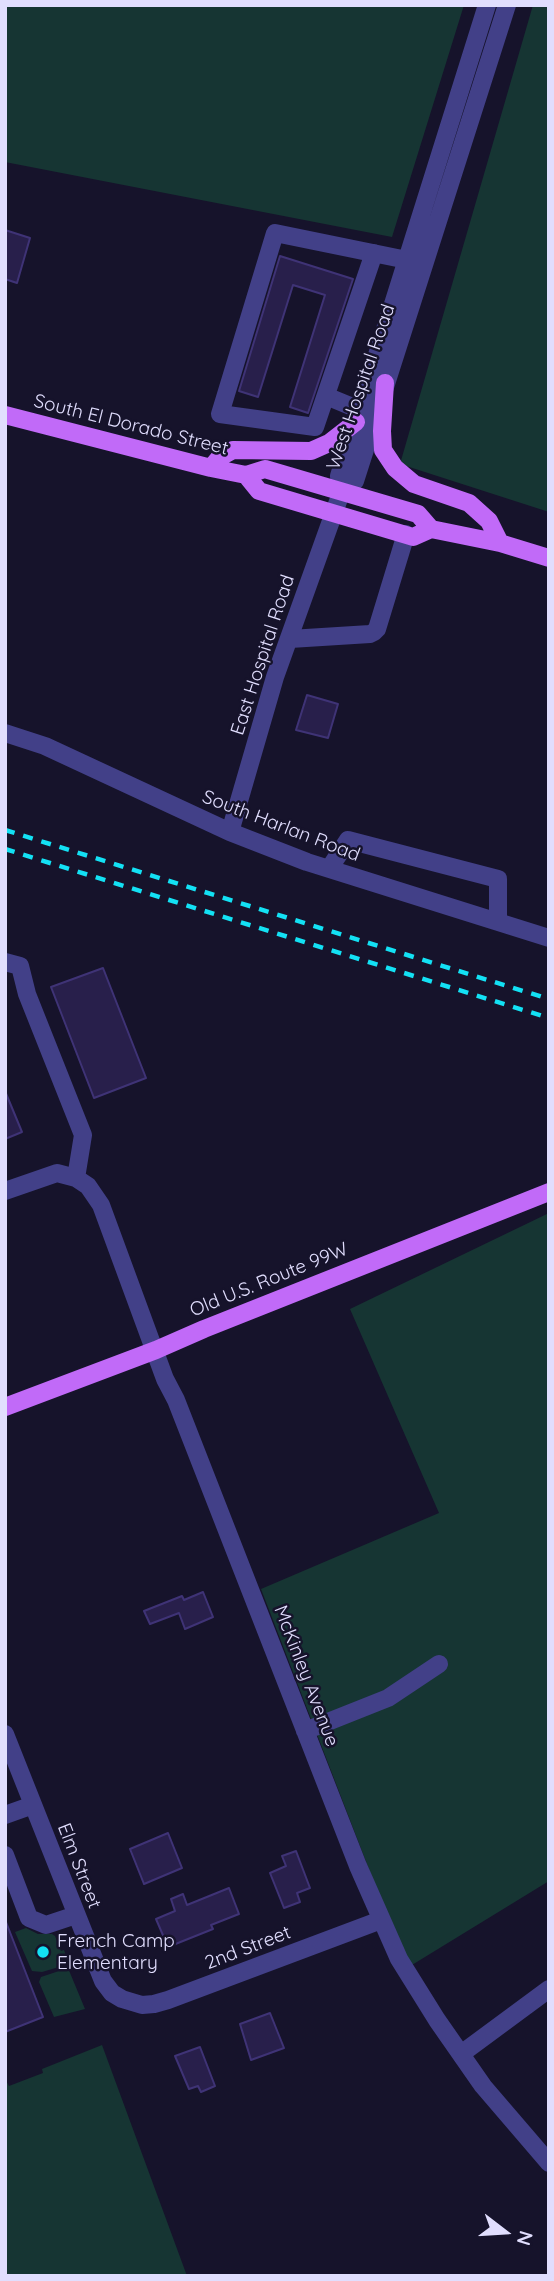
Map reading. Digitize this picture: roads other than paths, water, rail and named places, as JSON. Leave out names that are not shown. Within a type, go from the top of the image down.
[{"type":"main road","points":[[385,383],[383,450],[395,468],[414,484],[469,503],[489,521],[500,543]]},
{"type":"main road","name":"South El Dorado Street","points":[[5,415],[211,468],[246,475],[265,469],[418,514],[431,529]]},
{"type":"main road","points":[[211,468],[220,457],[233,450],[312,451],[329,443],[358,416]]},
{"type":"main road","name":"South El Dorado Street","points":[[246,475],[259,491],[412,537],[431,529],[500,543],[549,558]]},
{"type":"main road","name":"Old U.S. Route 99W","points":[[5,1407],[156,1350],[549,1192]]},
{"type":"street","name":"West Hospital Road","points":[[341,493],[339,476],[487,5]]},
{"type":"street","name":"West Hospital Road","points":[[341,493],[355,481],[507,5]]},
{"type":"street","points":[[374,253],[315,427],[220,414],[275,233],[374,253],[407,260]]},
{"type":"street","points":[[326,396],[358,416]]},
{"type":"street","name":"East Hospital Road","points":[[230,832],[275,677],[341,493]]},
{"type":"street","points":[[290,639],[374,632],[406,534]]},
{"type":"street","name":"South Harlan Road","points":[[5,733],[45,746],[230,832],[329,869],[549,939]]},
{"type":"street","points":[[329,869],[348,840],[498,879],[498,922]]},
{"type":"street","points":[[5,962],[20,966],[27,994],[83,1135],[76,1178],[57,1173],[5,1191]]},
{"type":"street","name":"McKinley Avenue","points":[[76,1178],[88,1186],[101,1205],[165,1379],[176,1400],[305,1731],[399,1959],[491,2096],[549,2163]]},
{"type":"street","points":[[305,1731],[388,1698],[439,1664]]},
{"type":"street","name":"Elm Street","points":[[5,1734],[103,1981],[112,1993],[128,2002]]},
{"type":"street","points":[[5,1815],[33,1805]]},
{"type":"street","points":[[5,1854],[29,1918],[46,1926],[76,1915]]},
{"type":"street","name":"2nd Street","points":[[128,2002],[154,2004],[168,2000],[381,1920]]},
{"type":"street","points":[[461,2054],[549,1989]]},
{"type":"railway","points":[[5,830],[549,999]]},
{"type":"railway","points":[[5,849],[549,1018]]},
{"type":"place","name":"French Camp Elementary","points":[[43,1952]]}]
